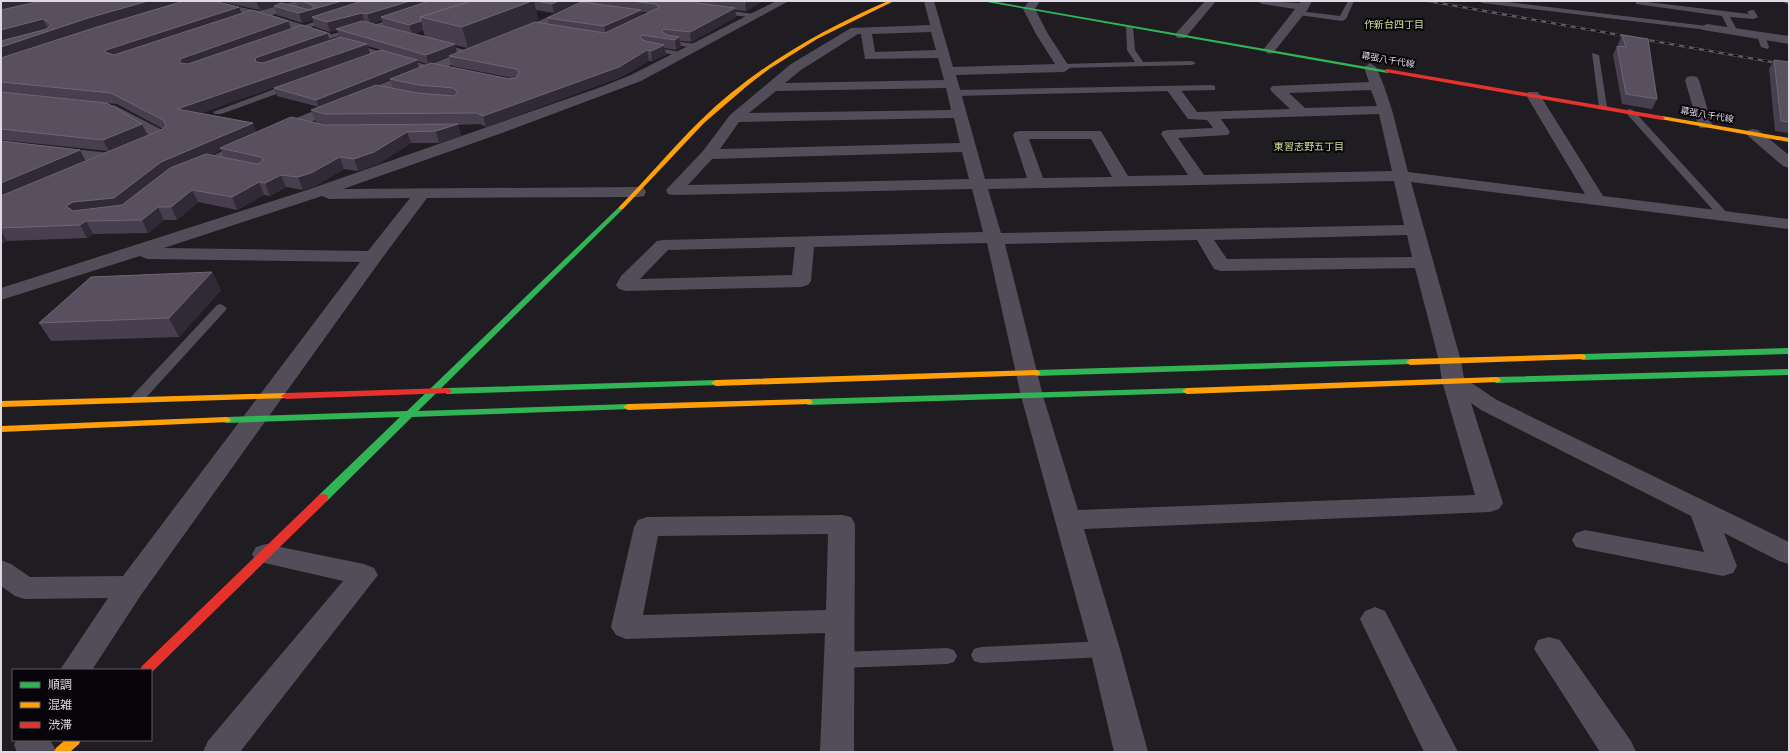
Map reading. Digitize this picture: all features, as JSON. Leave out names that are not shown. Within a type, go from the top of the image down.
[{"type":"street","points":[[202,1],[200,2],[260,15],[299,31],[328,36]]},
{"type":"street","points":[[260,15],[308,1]]},
{"type":"street","points":[[1,294],[313,194],[497,130],[636,78],[784,1]]},
{"type":"street","points":[[147,669],[638,192],[700,124],[724,102],[753,79],[815,36],[848,18],[892,1]]},
{"type":"street","points":[[929,1],[994,238],[1030,385],[1105,649],[1131,752]]},
{"type":"street","name":"幕張八千代線","points":[[983,1],[1032,5],[1129,27],[1269,50],[1373,77],[1533,95],[1789,140]]},
{"type":"street","points":[[1181,36],[1211,1]]},
{"type":"street","points":[[1262,1],[1304,7]]},
{"type":"street","points":[[506,39],[534,28],[552,25],[582,7],[596,5]]},
{"type":"street","points":[[771,88],[952,83],[1064,68],[1042,34],[1032,5]]},
{"type":"street","points":[[1269,50],[1304,7]]},
{"type":"street","points":[[532,14],[552,25]]},
{"type":"street","points":[[936,28],[855,31],[796,67],[735,118],[708,154],[674,190],[1402,176],[1789,224]]},
{"type":"street","points":[[1707,28],[1734,32],[1763,42],[1789,40]]},
{"type":"street","points":[[866,30],[869,56],[944,54]]},
{"type":"street","points":[[323,129],[290,125],[492,44]]},
{"type":"street","points":[[433,68],[455,73]]},
{"type":"street","points":[[1068,520],[1490,503],[1452,371],[1414,230],[1402,176],[1384,110],[1373,77],[1277,89],[1300,111]]},
{"type":"street","points":[[1692,80],[1705,125]]},
{"type":"street","points":[[1173,89],[1193,116],[1300,111],[1384,110]]},
{"type":"street","points":[[1533,95],[1598,201]]},
{"type":"street","points":[[81,171],[163,136],[116,109],[101,108]]},
{"type":"street","points":[[735,118],[960,114]]},
{"type":"street","points":[[1199,180],[1168,134],[1223,132],[1211,116]]},
{"type":"street","points":[[449,130],[497,130]]},
{"type":"street","points":[[1754,133],[1789,163]]},
{"type":"street","points":[[1037,183],[1020,135],[1096,134],[1122,181]]},
{"type":"street","points":[[1,146],[121,154]]},
{"type":"street","points":[[708,154],[969,147]]},
{"type":"street","points":[[313,194],[638,192]]},
{"type":"street","points":[[76,669],[131,587],[373,257],[422,194]]},
{"type":"street","points":[[805,242],[802,281],[626,285],[628,280],[663,245],[994,238],[1414,230]]},
{"type":"street","points":[[1202,234],[1221,265],[1423,262]]},
{"type":"street","points":[[130,253],[373,257]]},
{"type":"street","points":[[1,429],[410,413],[1030,385],[1452,371],[1789,351]]},
{"type":"street","points":[[1452,371],[1489,405],[1789,554]]},
{"type":"street","points":[[1,404],[433,391],[1030,385],[1452,371],[1789,372]]},
{"type":"street","points":[[1585,540],[1723,566],[1702,511]]},
{"type":"street","points":[[837,752],[840,660],[842,524],[647,527],[626,627],[840,621]]},
{"type":"street","points":[[220,752],[364,574],[266,554]]},
{"type":"street","points":[[1,571],[24,588],[131,587]]},
{"type":"street","points":[[1375,619],[1441,752]]},
{"type":"street","points":[[1549,649],[1619,752]]},
{"type":"street","points":[[32,741],[30,745],[40,752]]},
{"type":"street","points":[[61,752],[73,741]]},
{"type":"lane","points":[[1304,7],[1342,19],[1351,1]]},
{"type":"lane","points":[[1482,1],[1707,28]]},
{"type":"lane","points":[[1638,3],[1754,17],[1751,12]]},
{"type":"lane","points":[[282,8],[298,12]]},
{"type":"lane","points":[[712,11],[755,16]]},
{"type":"lane","points":[[1726,14],[1734,32]]},
{"type":"lane","points":[[245,20],[260,15]]},
{"type":"lane","points":[[372,27],[409,15]]},
{"type":"lane","points":[[299,31],[337,17]]},
{"type":"lane","points":[[385,31],[365,26],[328,36],[327,38],[433,68]]},
{"type":"lane","points":[[1129,27],[1131,50],[1141,64]]},
{"type":"lane","points":[[669,42],[696,46]]},
{"type":"lane","points":[[434,43],[470,53]]},
{"type":"lane","points":[[647,48],[681,54]]},
{"type":"lane","points":[[368,59],[382,54]]},
{"type":"lane","points":[[1595,55],[1603,107]]},
{"type":"lane","points":[[1063,66],[1192,63]]},
{"type":"lane","points":[[952,83],[1173,89],[1212,88]]},
{"type":"lane","points":[[218,112],[298,84]]},
{"type":"lane","points":[[376,91],[391,94]]},
{"type":"lane","points":[[1630,112],[1725,217]]},
{"type":"lane","points":[[190,168],[249,142]]},
{"type":"lane","points":[[208,160],[223,163]]},
{"type":"lane","points":[[137,399],[221,308]]},
{"type":"lane","points":[[981,655],[1105,649]]},
{"type":"lane","points":[[840,660],[947,656]]},
{"type":"building","points":[[41,1],[148,1],[88,18],[1,47],[1,41],[47,29],[51,24],[43,19],[1,30],[1,10]]},
{"type":"building","points":[[184,1],[213,1],[239,7],[106,50],[105,52],[114,55],[252,10],[288,21],[180,59],[180,63],[188,64],[302,25],[327,33],[255,58],[256,62],[263,63],[340,37],[367,44],[177,109],[253,123],[161,162],[114,198],[73,202],[66,206],[73,211],[122,205],[170,168],[206,154],[257,164],[261,163],[263,159],[261,157],[220,148],[291,117],[325,125],[458,124],[436,131],[407,132],[374,152],[354,159],[340,157],[311,173],[298,177],[281,175],[265,183],[259,182],[232,197],[192,190],[171,207],[158,207],[142,220],[86,221],[80,225],[1,228],[1,196],[163,129],[166,125],[163,120],[111,93],[1,82],[1,58]]},
{"type":"building","points":[[301,1],[342,1],[310,10],[315,6]]},
{"type":"building","points":[[362,1],[410,1],[367,14],[362,13],[327,22],[312,17]]},
{"type":"building","points":[[429,1],[471,1],[420,17],[421,21],[409,25],[381,17]]},
{"type":"building","points":[[471,1],[532,1],[462,27],[420,17]]},
{"type":"building","points":[[537,1],[559,1],[552,4]]},
{"type":"building","points":[[631,1],[693,1],[697,3],[735,8],[690,32],[663,29],[662,32],[667,35],[679,37],[675,40],[642,35],[640,38],[645,41],[664,45],[651,51],[647,50],[619,67],[483,116],[477,113],[325,114],[311,110],[376,85],[417,93],[454,96],[458,92],[453,88],[418,85],[390,79],[431,63],[510,79],[516,78],[519,72],[516,69],[449,56],[535,22],[605,33],[660,7],[655,4]]},
{"type":"building","points":[[581,2],[641,10],[604,26],[547,18]]},
{"type":"building","points":[[281,3],[310,10],[299,13],[274,6]]},
{"type":"building","points":[[362,21],[455,44],[426,55],[336,29]]},
{"type":"building","points":[[1622,35],[1648,39],[1657,99],[1626,94],[1617,46],[1626,47]]},
{"type":"building","points":[[381,50],[417,60],[316,100],[274,88]]},
{"type":"building","points":[[1774,60],[1789,62],[1789,122],[1781,121]]},
{"type":"building","points":[[1,92],[107,103],[142,124],[103,140],[1,129]]},
{"type":"building","points":[[1,141],[80,150],[1,183]]},
{"type":"building","points":[[212,272],[169,318],[39,323],[91,277]]},
{"type":"railway","points":[[1428,1],[1789,65]]},
{"type":"traffic: fast","points":[[983,1],[1387,71]]},
{"type":"traffic: fast","points":[[323,498],[621,208]]},
{"type":"traffic: fast","points":[[1582,357],[1789,351]]},
{"type":"traffic: fast","points":[[1036,373],[1410,362]]},
{"type":"traffic: fast","points":[[1496,380],[1789,372]]},
{"type":"traffic: fast","points":[[447,391],[716,383]]},
{"type":"traffic: fast","points":[[808,402],[1187,391]]},
{"type":"traffic: fast","points":[[226,420],[628,407]]},
{"type":"traffic: slow","points":[[621,208],[702,122],[745,85],[791,52],[815,38],[866,12],[892,1]]},
{"type":"traffic: slow","points":[[1662,118],[1789,140]]},
{"type":"traffic: slow","points":[[1410,362],[1582,357]]},
{"type":"traffic: slow","points":[[716,383],[1036,373]]},
{"type":"traffic: slow","points":[[1187,391],[1496,380]]},
{"type":"traffic: slow","points":[[1,404],[286,396]]},
{"type":"traffic: slow","points":[[628,407],[808,402]]},
{"type":"traffic: slow","points":[[1,429],[226,420]]},
{"type":"traffic: slow","points":[[61,752],[73,741]]},
{"type":"traffic: jam","points":[[1387,71],[1662,118]]},
{"type":"traffic: jam","points":[[286,396],[447,391]]},
{"type":"traffic: jam","points":[[147,669],[323,498]]},
{"type":"district","name":"作新台四丁目","points":[[1394,24]]},
{"type":"district","name":"東習志野五丁目","points":[[1309,146]]}]
